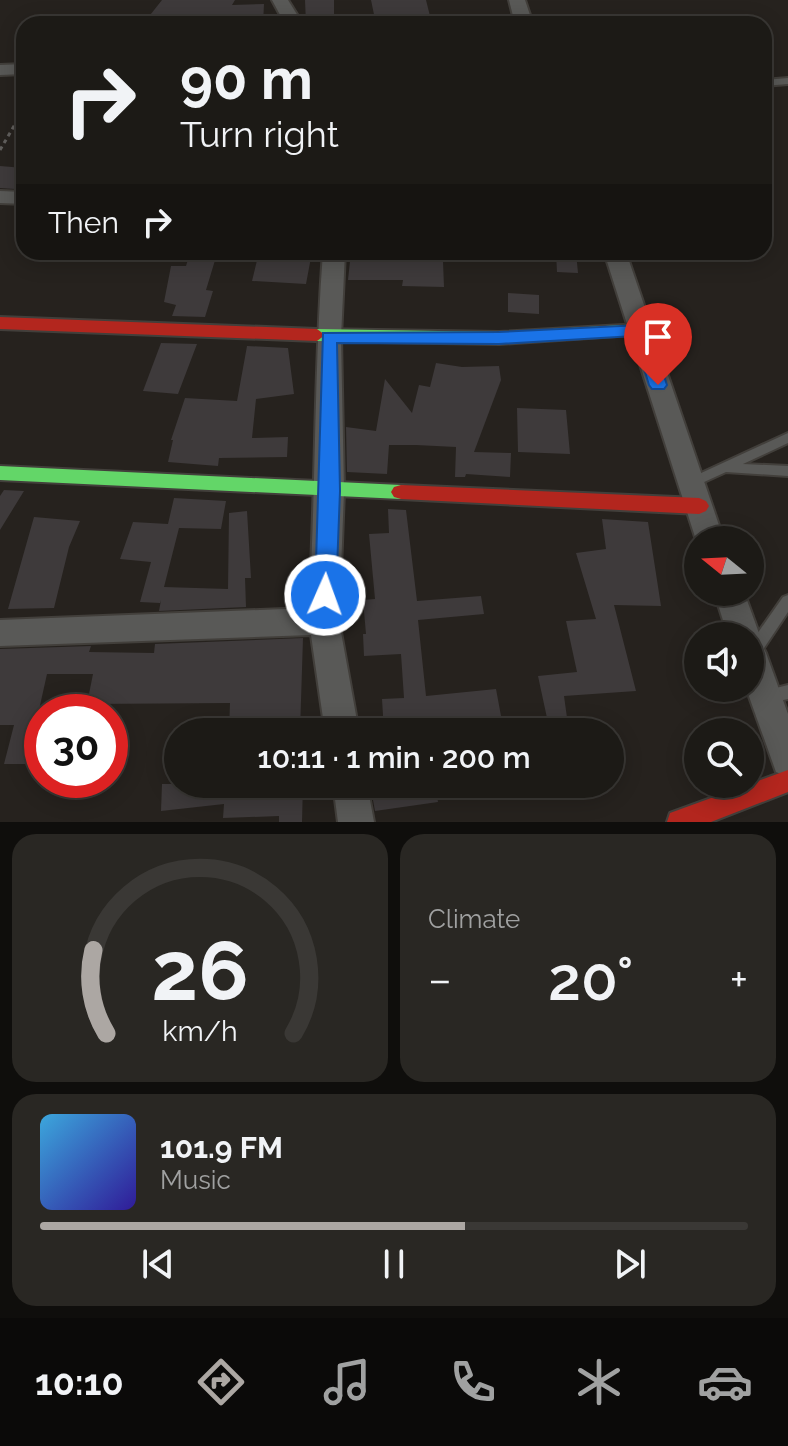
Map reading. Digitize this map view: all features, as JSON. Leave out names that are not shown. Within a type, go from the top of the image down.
[{"type":"main road","points":[[0,323],[329,337],[499,338],[641,330]]},
{"type":"main road","points":[[0,473],[330,491],[695,495]]},
{"type":"main road","points":[[679,822],[788,781]]},
{"type":"street","points":[[334,260],[329,337],[330,491],[324,621],[340,718]]},
{"type":"street","points":[[618,260],[705,526]]},
{"type":"street","points":[[0,633],[324,621]]},
{"type":"street","points":[[764,675],[777,694],[788,761]]},
{"type":"street","points":[[352,798],[356,822]]},
{"type":"lane","points":[[695,495],[723,467],[788,438]]},
{"type":"lane","points":[[723,467],[788,471]]},
{"type":"lane","points":[[764,634],[788,601]]},
{"type":"path","points":[[0,150],[16,123]]},
{"type":"building","points":[[162,0],[235,0],[232,5],[264,4],[263,16],[149,16]]},
{"type":"building","points":[[305,0],[334,0],[334,16],[306,16]]},
{"type":"building","points":[[371,0],[426,0],[430,16],[374,16]]},
{"type":"building","points":[[0,166],[16,167],[15,189],[0,188]]},
{"type":"building","points":[[188,260],[215,260],[206,290],[213,291],[205,317],[172,316],[176,305],[164,302],[171,266],[186,266]]},
{"type":"building","points":[[257,260],[310,260],[306,284],[252,281]]},
{"type":"building","points":[[350,260],[443,261],[444,287],[402,286],[403,280],[348,280]]},
{"type":"building","points":[[556,260],[577,260],[578,273],[557,272]]},
{"type":"building","points":[[508,293],[539,295],[539,314],[508,312]]},
{"type":"building","points":[[161,343],[197,344],[178,394],[143,391]]},
{"type":"building","points":[[247,346],[288,348],[294,394],[256,399],[252,438],[288,437],[287,457],[219,458],[218,466],[168,462],[171,440],[185,398],[237,401]]},
{"type":"building","points":[[436,363],[462,367],[499,366],[501,380],[474,452],[511,453],[510,477],[466,474],[465,477],[455,477],[456,447],[416,445],[389,445],[387,474],[347,472],[346,427],[376,431],[385,379],[412,413],[419,385],[430,387]]},
{"type":"building","points":[[517,408],[566,410],[570,454],[518,452]]},
{"type":"building","points":[[4,490],[24,491],[0,530],[0,496]]},
{"type":"building","points":[[174,498],[226,501],[221,529],[179,528],[164,587],[228,589],[229,513],[247,511],[251,578],[245,578],[246,607],[159,611],[161,600],[160,603],[140,602],[151,562],[120,559],[133,522],[168,524]]},
{"type":"building","points":[[388,509],[406,510],[417,601],[481,596],[484,614],[418,620],[426,696],[496,689],[501,718],[383,718],[382,699],[404,698],[401,654],[364,656],[363,600],[375,599],[369,534],[389,533]]},
{"type":"building","points":[[34,517],[80,521],[69,547],[54,608],[8,609]]},
{"type":"building","points":[[602,519],[648,522],[661,606],[614,605],[636,691],[564,696],[567,718],[547,718],[538,676],[577,672],[566,621],[596,619],[576,553],[606,549]]},
{"type":"building","points":[[303,638],[300,718],[229,718],[230,703],[128,704],[128,694],[89,694],[93,674],[47,674],[43,694],[24,694],[24,764],[4,764],[14,725],[0,725],[0,649],[91,646],[89,652],[154,653],[155,644]]},
{"type":"building","points":[[162,784],[164,798],[303,798],[302,822],[279,822],[279,816],[223,818],[224,804],[161,811]]},
{"type":"building","points":[[373,798],[437,798],[438,802],[375,811]]},
{"type":"traffic: fast","points":[[317,335],[499,338],[641,330]]},
{"type":"traffic: fast","points":[[0,473],[401,492]]},
{"type":"traffic: jam","points":[[0,323],[317,335]]},
{"type":"traffic: jam","points":[[401,492],[699,506]]},
{"type":"traffic: jam","points":[[679,822],[788,781]]},
{"type":"route","points":[[325,595],[330,491],[329,337],[499,338],[641,330],[658,385]]}]
